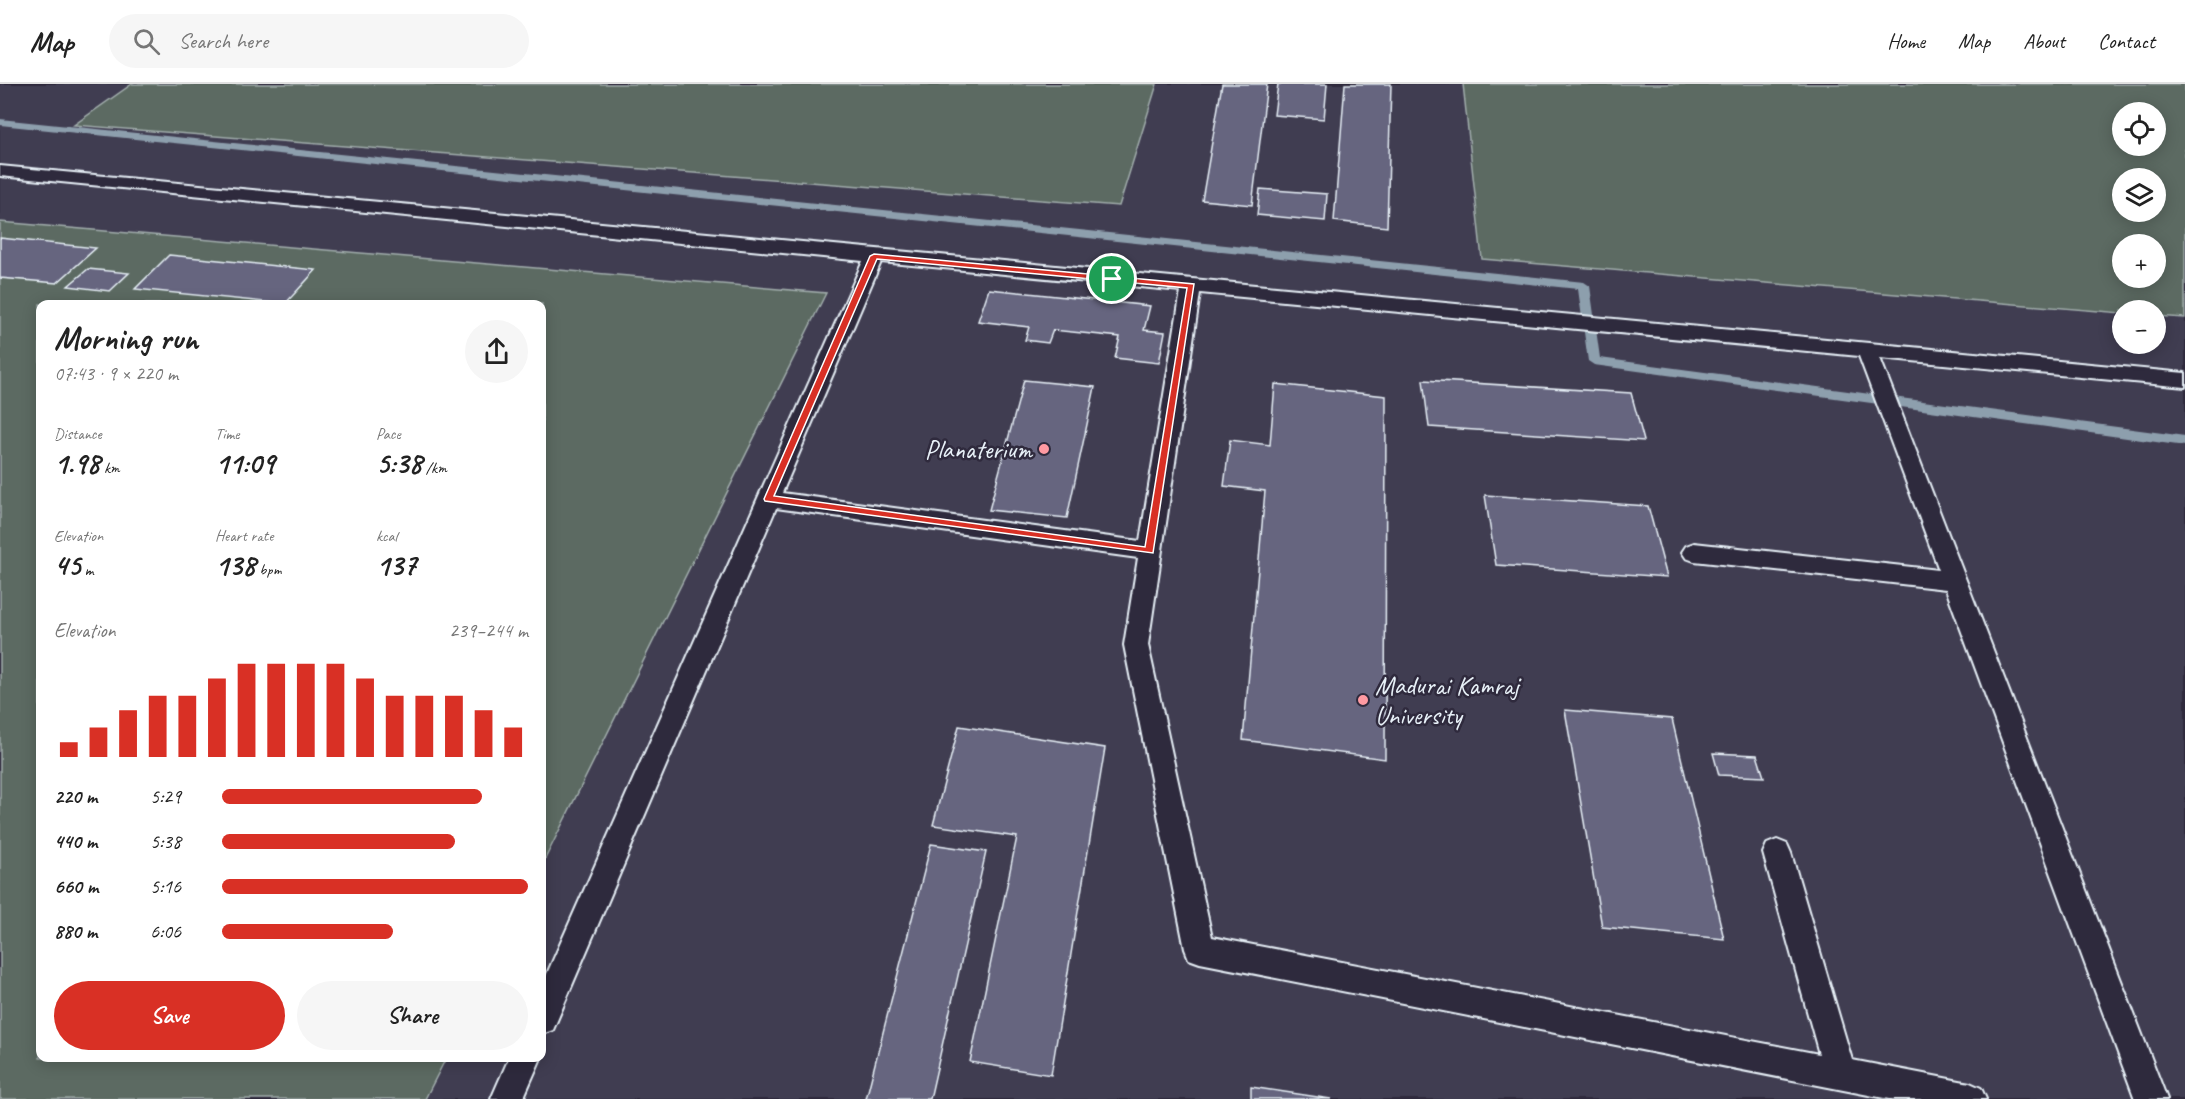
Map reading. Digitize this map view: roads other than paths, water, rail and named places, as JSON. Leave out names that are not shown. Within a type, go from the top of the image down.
[{"type":"lane","points":[[0,171],[2185,380]]},
{"type":"lane","points":[[546,1010],[874,256]]},
{"type":"lane","points":[[1191,286],[1136,645],[1200,949],[1970,1099]]},
{"type":"lane","points":[[1867,350],[2151,1099]]},
{"type":"lane","points":[[769,499],[1149,551]]},
{"type":"lane","points":[[1694,552],[1954,581]]},
{"type":"lane","points":[[1777,853],[1840,1074]]},
{"type":"lane","points":[[507,1099],[523,1062]]},
{"type":"waterway","points":[[0,122],[1584,286],[1594,361],[2185,441]]},
{"type":"place","name":"Planaterium","points":[[1044,449]]},
{"type":"place","name":"Madurai Kamraj University","points":[[1363,700]]}]
